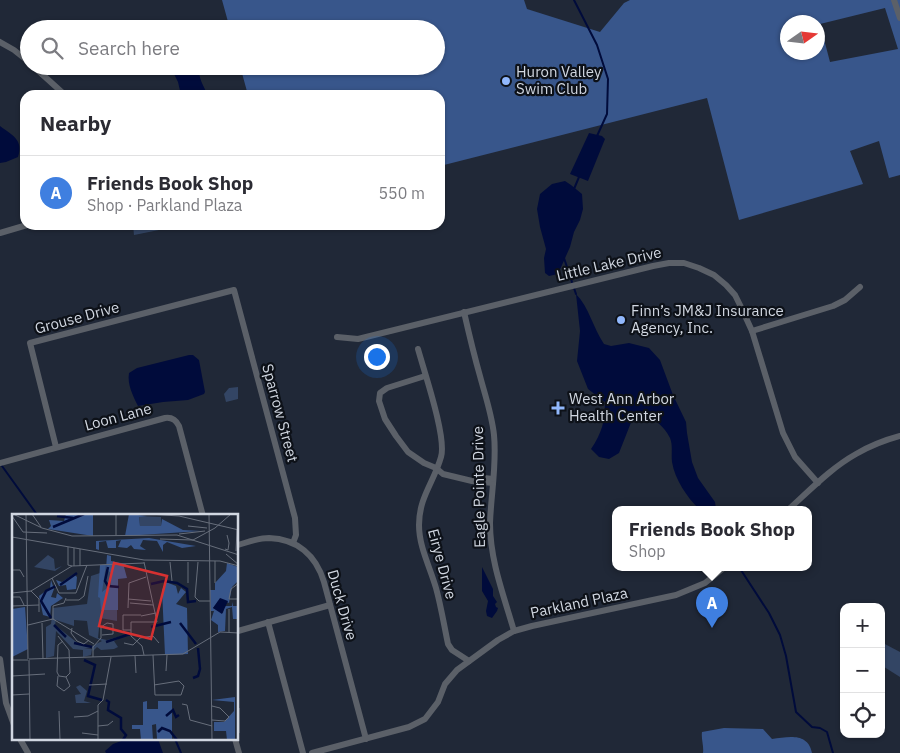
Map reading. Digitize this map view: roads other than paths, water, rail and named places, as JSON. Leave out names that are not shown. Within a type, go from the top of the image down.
[{"type":"street","points":[[894,0],[900,18]]},
{"type":"street","points":[[0,42],[20,55]]},
{"type":"street","points":[[43,75],[59,90]]},
{"type":"street","points":[[0,233],[20,227]]},
{"type":"street","name":"Little Lake Drive","points":[[337,337],[358,339],[580,283],[668,263],[684,263],[707,272],[726,285],[735,295],[752,331],[781,430],[795,457],[818,483]]},
{"type":"street","points":[[752,331],[832,306],[845,300],[860,286]]},
{"type":"street","name":"Grouse Drive","points":[[56,447],[30,343],[234,290]]},
{"type":"street","name":"Sparrow Street","points":[[234,290],[295,518],[296,535],[294,543]]},
{"type":"street","name":"Eagle Pointe Drive","points":[[464,312],[491,416],[494,436],[490,524],[492,547],[495,567],[514,631]]},
{"type":"street","name":"Eirye Drive","points":[[418,349],[442,439],[442,456],[420,508],[419,528],[423,552],[436,588],[448,644],[452,650],[469,662]]},
{"type":"street","points":[[425,376],[387,388],[380,393],[380,401],[386,419],[396,436],[408,452],[424,463],[436,468],[442,474],[466,479],[473,477],[493,481]]},
{"type":"street","name":"Loon Lane","points":[[0,463],[165,418],[173,418],[179,426],[202,514]]},
{"type":"street","points":[[792,506],[841,464],[856,454],[876,444],[900,436]]},
{"type":"street","points":[[239,545],[268,538],[294,543]]},
{"type":"street","name":"Duck Drive","points":[[294,543],[311,557],[321,574],[366,740]]},
{"type":"street","name":"Parkland Plaza","points":[[312,753],[366,740],[409,727],[425,719],[438,702],[445,684],[457,670],[490,645],[514,631],[676,595],[705,582],[720,571]]},
{"type":"street","points":[[239,631],[330,605]]},
{"type":"street","points":[[268,622],[304,753]]},
{"type":"street","points":[[0,659],[6,703],[12,720]]},
{"type":"street","points":[[21,740],[28,753]]},
{"type":"street","points":[[235,740],[239,753]]},
{"type":"waterway","points":[[574,0],[597,45],[608,79],[607,114],[597,136]]},
{"type":"waterway","points":[[574,189],[579,177]]},
{"type":"waterway","points":[[564,258],[576,294]]},
{"type":"waterway","points":[[2,466],[37,514]]},
{"type":"waterway","points":[[742,571],[769,613],[780,635],[786,656],[796,712],[812,727],[820,728],[827,732],[833,753]]},
{"type":"waterway","points":[[175,740],[181,753]]},
{"type":"place","name":"Huron Valley Swim Club","points":[[506,81]]},
{"type":"place","name":"Finn’s JM&J Insurance Agency, Inc.","points":[[621,320]]},
{"type":"place","name":"West Ann Arbor Health Center","points":[[558,408]]},
{"type":"place","name":"Friends Book Shop","points":[[712,628]]}]
